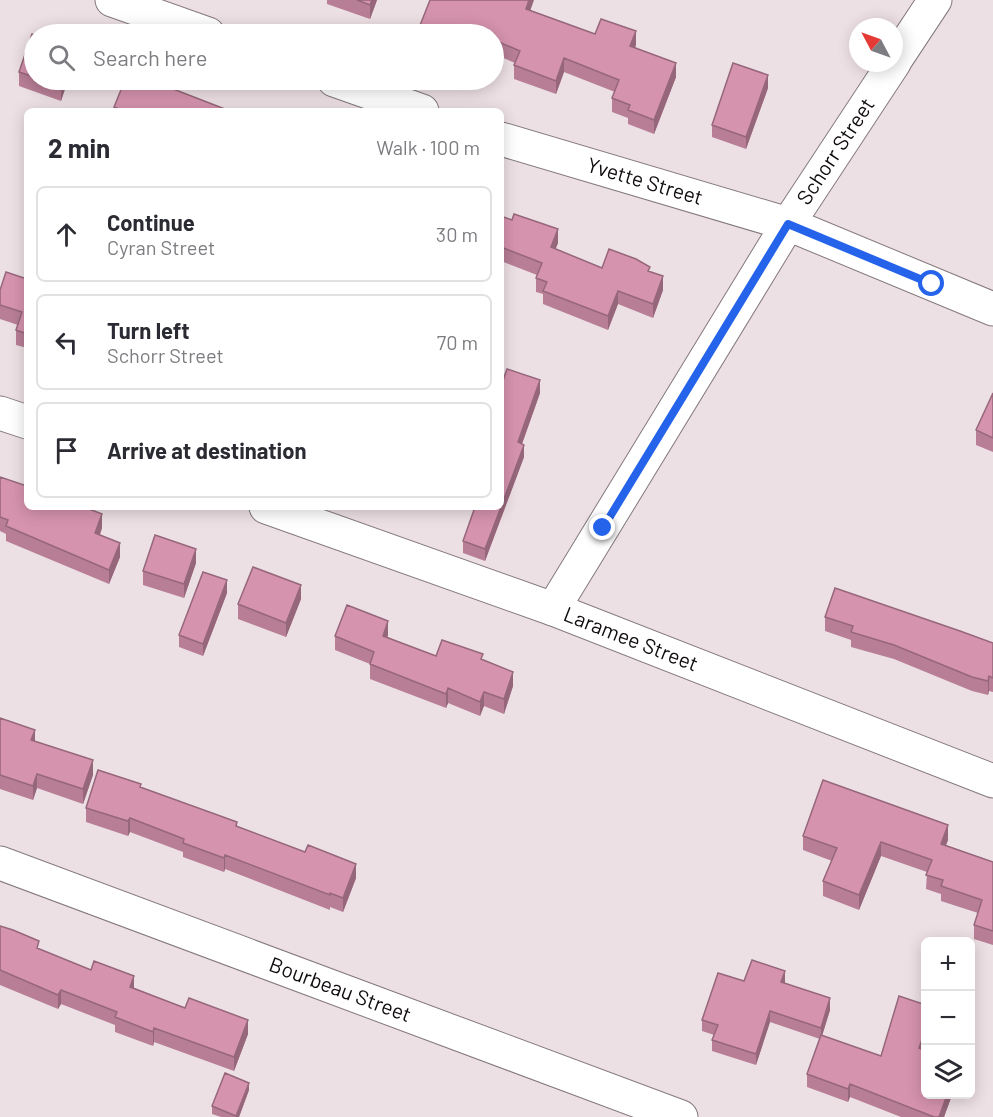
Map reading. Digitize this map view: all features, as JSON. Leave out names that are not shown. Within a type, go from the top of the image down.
[{"type":"street","points":[[112,0],[180,24]]},
{"type":"street","name":"Schorr Street","points":[[903,49],[935,0]]},
{"type":"street","name":"Schorr Street","points":[[554,609],[788,224],[888,72]]},
{"type":"street","points":[[362,90],[413,108]]},
{"type":"street","name":"Yvette Street","points":[[504,141],[788,224],[993,309]]},
{"type":"street","points":[[0,412],[24,421]]},
{"type":"street","name":"Laramee Street","points":[[274,510],[554,609],[993,781]]},
{"type":"street","name":"Bourbeau Street","points":[[0,863],[681,1117]]},
{"type":"building","points":[[357,0],[372,0],[370,5]]},
{"type":"building","points":[[430,0],[529,0],[526,9],[595,34],[601,19],[636,31],[630,46],[676,63],[654,120],[628,110],[630,105],[612,98],[619,80],[564,58],[556,81],[514,65],[520,51],[504,44],[504,24],[421,24]]},
{"type":"building","points":[[24,57],[24,74],[19,72]]},
{"type":"building","points":[[733,63],[768,75],[746,137],[712,125]]},
{"type":"building","points":[[121,90],[176,90],[222,108],[116,108],[114,107]]},
{"type":"building","points":[[514,214],[558,229],[551,247],[602,268],[609,249],[650,267],[648,271],[663,276],[653,304],[618,291],[608,316],[543,291],[547,282],[536,278],[542,263],[504,248],[504,217],[512,220]]},
{"type":"building","points":[[6,272],[24,278],[24,333],[16,330],[22,312],[0,305],[0,290]]},
{"type":"building","points":[[507,369],[540,380],[518,442],[524,445],[504,499],[504,378]]},
{"type":"building","points":[[993,393],[993,438],[976,430]]},
{"type":"building","points":[[0,477],[24,485],[24,510],[92,510],[102,514],[95,533],[120,543],[109,570],[6,526],[8,520],[0,517]]},
{"type":"building","points":[[474,510],[500,510],[485,549],[463,541]]},
{"type":"building","points":[[155,535],[196,549],[184,584],[143,571]]},
{"type":"building","points":[[253,567],[301,585],[286,623],[238,604]]},
{"type":"building","points":[[203,572],[227,580],[203,644],[179,635]]},
{"type":"building","points":[[835,588],[993,643],[993,678],[989,676],[988,681],[972,677],[894,645],[851,632],[853,626],[825,617]]},
{"type":"building","points":[[347,605],[388,621],[383,636],[436,656],[442,640],[483,654],[481,659],[513,672],[504,699],[484,692],[480,702],[448,688],[446,694],[370,664],[374,652],[335,636]]},
{"type":"building","points":[[0,718],[35,730],[31,740],[93,760],[83,789],[37,774],[33,786],[0,775]]},
{"type":"building","points":[[98,770],[141,784],[140,787],[237,822],[236,826],[305,852],[308,845],[356,864],[343,898],[225,855],[224,858],[183,843],[184,839],[130,818],[128,821],[86,808]]},
{"type":"building","points":[[823,780],[948,825],[941,844],[993,862],[993,931],[974,925],[982,900],[941,886],[943,880],[926,875],[932,860],[881,842],[859,895],[823,881],[837,848],[803,836]]},
{"type":"building","points":[[0,926],[39,941],[37,948],[91,970],[94,961],[134,976],[130,987],[185,1008],[189,998],[248,1020],[234,1057],[154,1028],[153,1032],[115,1017],[117,1012],[61,990],[58,995],[0,970]]},
{"type":"building","points":[[752,960],[785,971],[781,982],[830,998],[821,1028],[770,1011],[756,1054],[712,1040],[718,1025],[702,1020],[718,973],[744,981]]},
{"type":"building","points":[[899,996],[921,1003],[919,1048],[921,1049],[921,1099],[946,1099],[939,1117],[850,1084],[848,1089],[807,1074],[821,1035],[881,1056]]},
{"type":"building","points":[[225,1073],[249,1083],[236,1116],[212,1106]]},
{"type":"route","points":[[603,528],[788,224],[932,284]]}]
